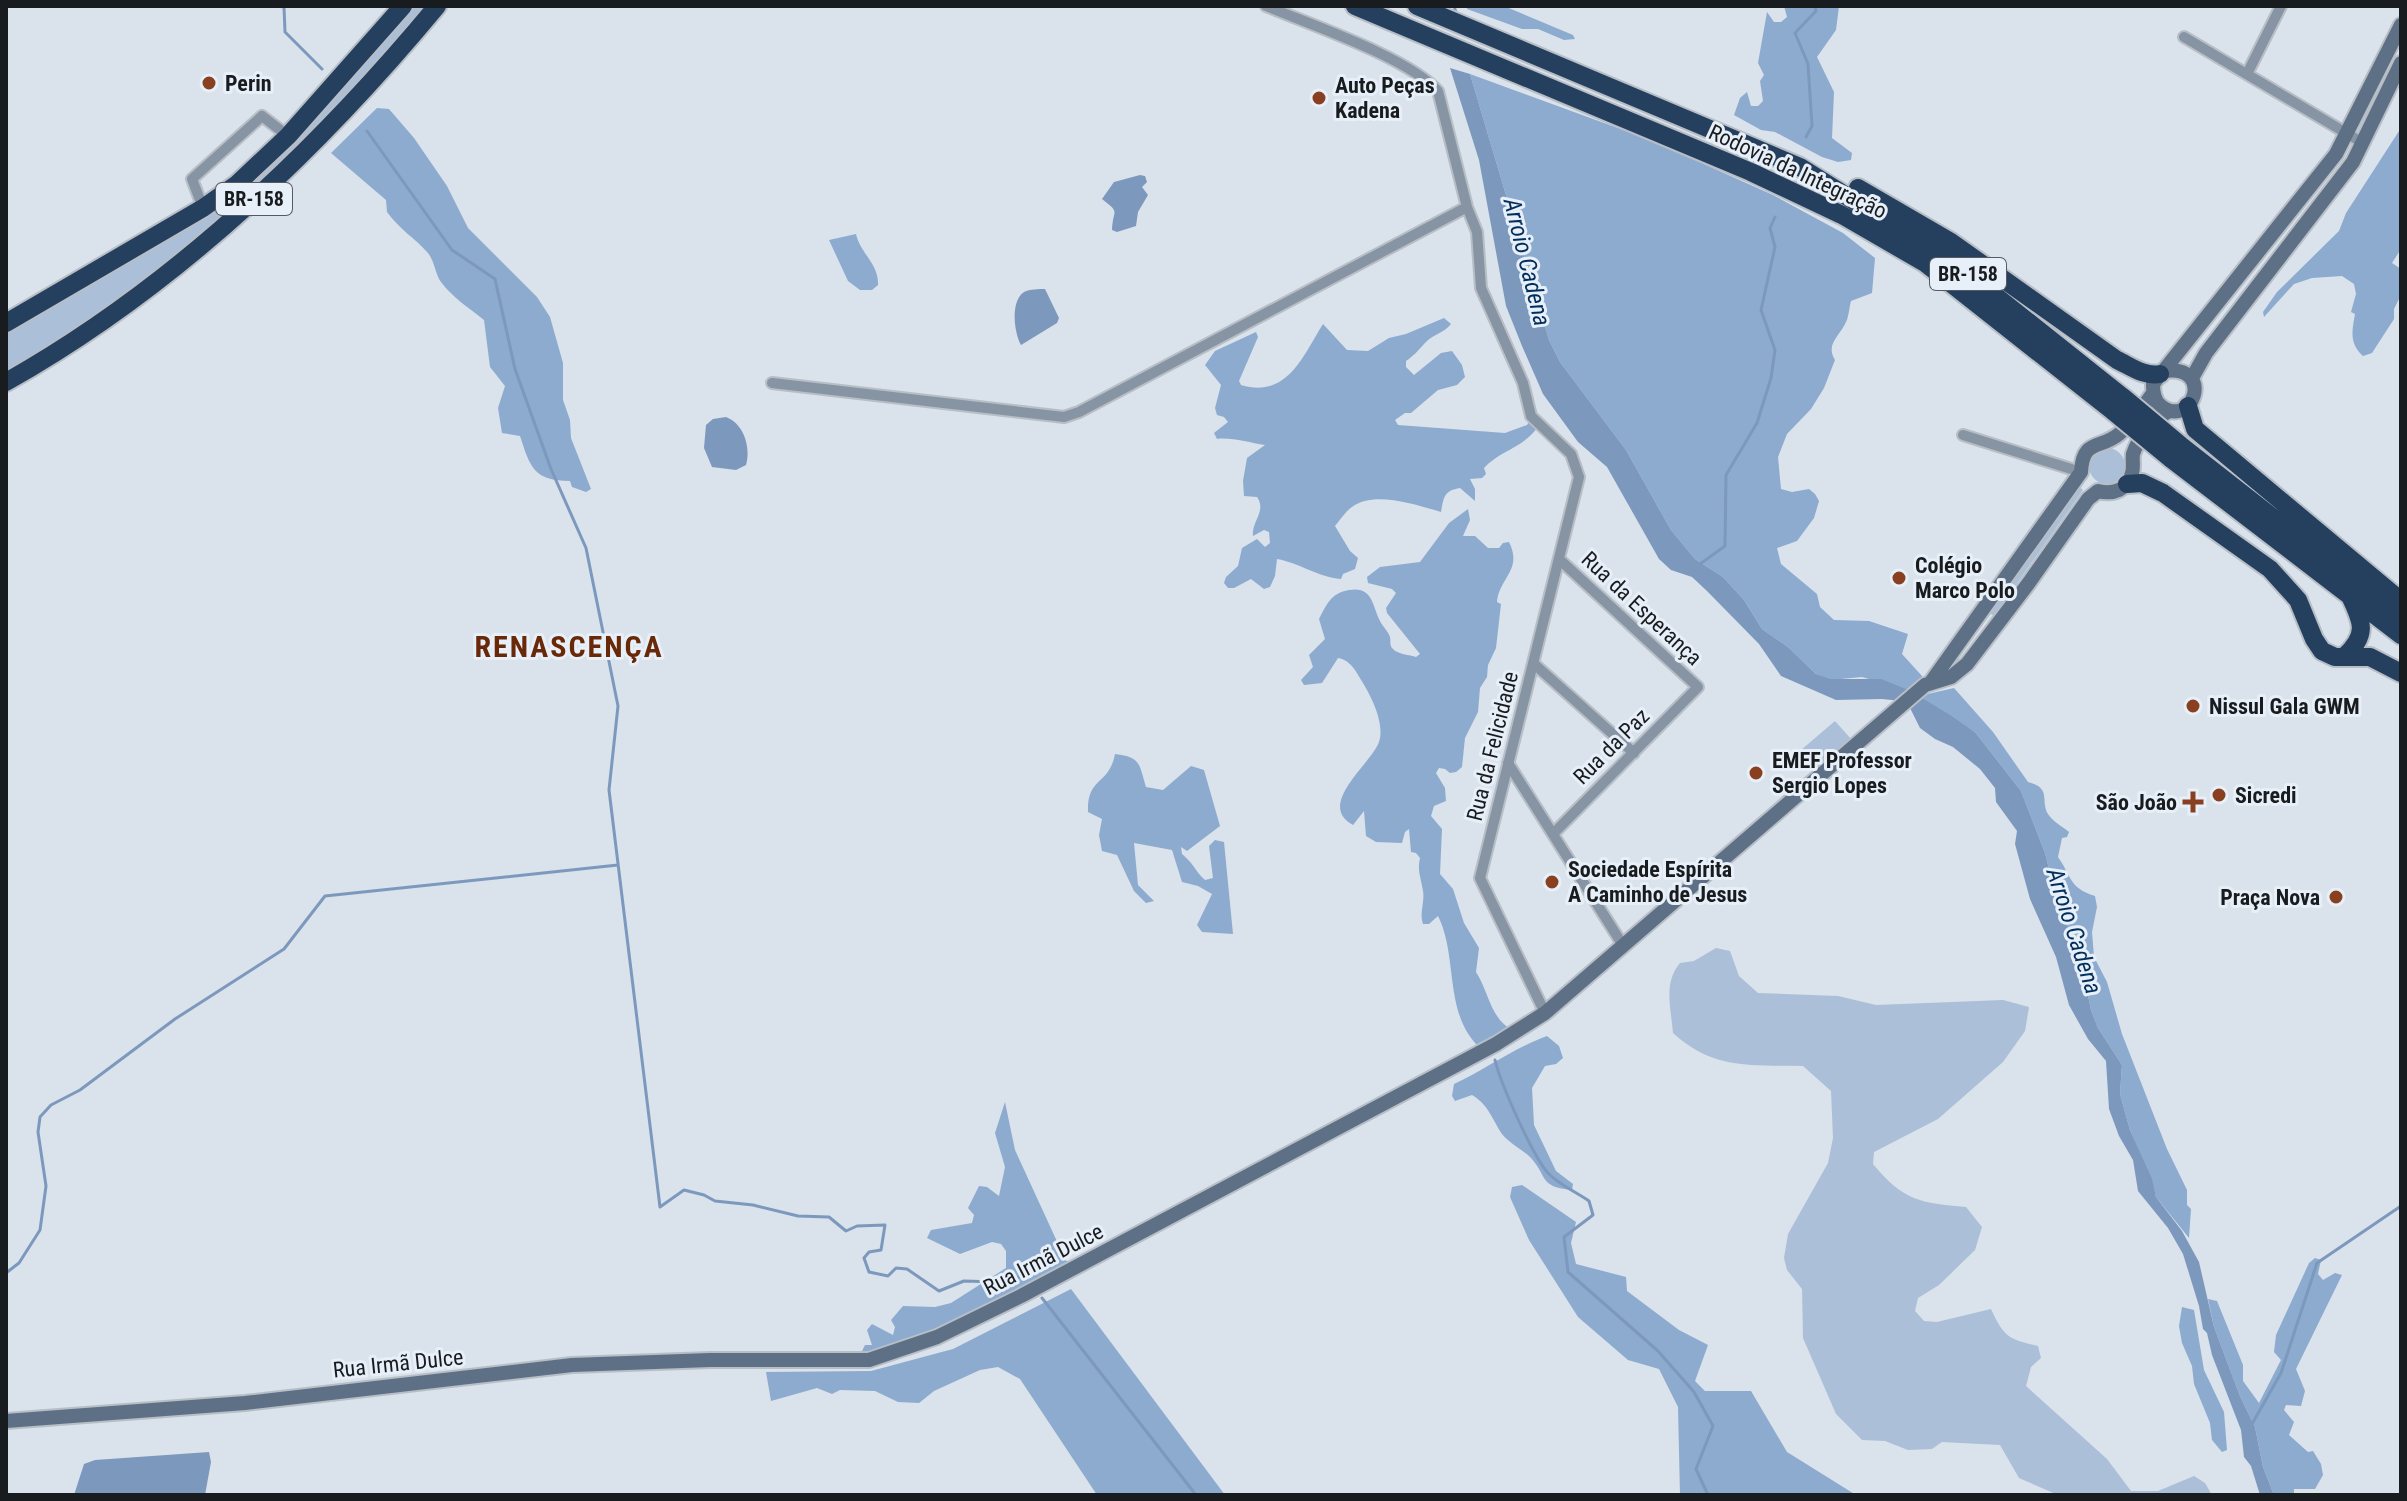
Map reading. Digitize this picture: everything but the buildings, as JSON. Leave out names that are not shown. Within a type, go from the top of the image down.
[{"type":"highway","name":"BR-158","points":[[6,382],[43,362],[189,256],[269,186],[341,116],[437,6]]},
{"type":"highway","name":"Rodovia da Integração","points":[[1355,6],[1751,172],[1842,215],[1925,263],[2119,405]]},
{"type":"highway","name":"Rodovia da Integração","points":[[1417,6],[1800,167],[1958,266],[2174,451],[2401,635]]},
{"type":"highway","name":"BR-158","points":[[6,323],[203,208],[237,184],[288,136],[400,7]]},
{"type":"highway","points":[[1800,167],[1839,177],[1910,217],[1951,242],[2117,360],[2155,376],[2162,372]]},
{"type":"highway","points":[[2188,406],[2195,429],[2401,601]]},
{"type":"highway","name":"Rodovia da Integração","points":[[2174,451],[2401,618]]},
{"type":"highway","points":[[2127,484],[2142,483],[2163,493],[2270,569],[2298,600],[2322,651],[2335,657],[2370,657],[2401,673]]},
{"type":"highway","points":[[2344,657],[2360,640],[2360,618],[2350,595]]},
{"type":"street","points":[[772,383],[1064,417],[1079,412],[1467,207],[1438,91],[1428,79],[1383,56],[1266,6]]},
{"type":"street","points":[[2247,74],[2281,6]]},
{"type":"street","points":[[2169,411],[2158,405],[2153,384],[2336,154],[2401,25]]},
{"type":"street","points":[[2184,37],[2363,143]]},
{"type":"street","points":[[2192,378],[2206,353],[2353,162],[2401,63]]},
{"type":"street","points":[[203,208],[192,179],[262,116],[288,136]]},
{"type":"street","name":"Rua da Felicidade","points":[[1467,207],[1477,232],[1481,288],[1523,383],[1531,416],[1571,454],[1579,477],[1480,878],[1545,1013]]},
{"type":"street","points":[[1963,435],[2081,472],[2090,487],[2114,492],[2127,484],[2133,471],[2132,458],[2138,443],[2160,415],[2179,411],[2194,398],[2192,378],[2178,369],[2162,372]]},
{"type":"street","name":"Rua Irmã Dulce","points":[[6,1421],[245,1403],[572,1365],[710,1360],[869,1360],[937,1337],[1021,1296],[1496,1044],[1545,1013],[1928,684],[2081,472],[2082,460],[2088,449],[2098,442],[2111,441],[2123,432],[2153,393]]},
{"type":"street","points":[[2111,441],[2120,444],[2132,458]]},
{"type":"street","name":"Rua Irmã Dulce","points":[[1928,684],[1951,677],[1984,644],[2088,499],[2098,491]]},
{"type":"street","name":"Rua da Esperança","points":[[1559,559],[1698,687]]},
{"type":"street","points":[[1981,614],[1979,630],[1984,644]]},
{"type":"street","points":[[1533,663],[1634,753]]},
{"type":"street","name":"Rua da Paz","points":[[1553,834],[1698,687]]},
{"type":"street","points":[[1508,763],[1624,947]]},
{"type":"shaded area","points":[[411,6],[427,6],[315,132],[194,243],[53,345],[6,375],[6,331],[182,226]]},
{"type":"shaded area","points":[[1467,6],[1504,6],[1573,35],[1575,39],[1564,40],[1538,29],[1522,29],[1467,9]]},
{"type":"shaded area","points":[[1784,6],[1839,6],[1836,30],[1817,57],[1834,92],[1832,138],[1852,153],[1851,160],[1838,162],[1822,157],[1734,115],[1740,98],[1747,92],[1751,106],[1758,106],[1763,101],[1760,81],[1764,75],[1758,63],[1767,12],[1774,22],[1781,22],[1787,17]]},
{"type":"shaded area","points":[[1450,68],[1470,74],[1549,340],[1560,362],[1626,450],[1671,530],[1695,559],[1723,577],[1744,600],[1762,629],[1788,647],[1816,674],[1830,679],[1881,679],[1911,691],[1975,732],[2021,791],[2045,853],[2055,893],[2064,910],[2091,1010],[2098,1028],[2122,1065],[2120,1094],[2130,1130],[2152,1179],[2156,1197],[2182,1231],[2199,1262],[2214,1327],[2255,1427],[2263,1467],[2274,1495],[2260,1495],[2251,1466],[2244,1457],[2241,1430],[2203,1329],[2183,1254],[2168,1228],[2138,1191],[2133,1160],[2119,1136],[2109,1109],[2106,1061],[2088,1039],[2069,1005],[2056,957],[2030,899],[2015,844],[2017,831],[1996,802],[1995,788],[1980,769],[1953,747],[1920,728],[1909,706],[1901,701],[1836,700],[1781,676],[1759,644],[1707,591],[1692,577],[1671,570],[1659,559],[1607,467],[1578,442],[1543,394],[1522,346],[1506,306],[1479,160]]},
{"type":"shaded area","points":[[1470,74],[1648,139],[1773,195],[1843,233],[1875,258],[1872,293],[1851,301],[1847,320],[1833,345],[1835,360],[1824,388],[1811,409],[1787,434],[1778,457],[1781,489],[1792,492],[1809,489],[1819,501],[1814,518],[1797,541],[1777,548],[1781,564],[1817,594],[1820,607],[1834,620],[1869,621],[1908,634],[1902,654],[1922,676],[1921,682],[1911,691],[1862,677],[1830,680],[1816,674],[1788,647],[1762,629],[1744,600],[1723,577],[1695,559],[1671,530],[1626,450],[1560,362],[1549,340]]},
{"type":"shaded area","points":[[377,108],[389,109],[414,138],[447,186],[468,228],[537,297],[550,317],[563,363],[563,400],[570,420],[571,438],[591,489],[586,492],[572,487],[570,481],[541,475],[531,464],[520,436],[502,433],[498,408],[505,386],[490,367],[484,320],[445,287],[428,253],[387,212],[386,200],[331,153]]},
{"type":"shaded area","points":[[2401,128],[2401,249],[2392,263],[2401,269],[2401,295],[2394,309],[2394,319],[2372,353],[2363,356],[2354,341],[2355,314],[2351,312],[2356,294],[2354,284],[2342,276],[2312,278],[2294,284],[2264,317],[2263,312],[2277,292],[2339,231],[2346,213]]},
{"type":"shaded area","points":[[1145,176],[1147,182],[1142,187],[1148,195],[1138,212],[1136,226],[1117,232],[1112,230],[1114,210],[1102,199],[1114,182]]},
{"type":"shaded area","points":[[856,234],[878,278],[878,285],[872,290],[860,290],[848,281],[829,240]]},
{"type":"shaded area","points":[[1045,289],[1059,318],[1057,323],[1021,345],[1015,325],[1017,302],[1024,292]]},
{"type":"shaded area","points":[[1444,318],[1451,324],[1406,361],[1406,367],[1414,375],[1441,353],[1452,351],[1462,365],[1465,377],[1457,385],[1438,390],[1411,413],[1405,413],[1395,420],[1398,425],[1505,433],[1527,425],[1530,420],[1537,428],[1525,440],[1490,462],[1484,468],[1486,474],[1482,478],[1470,479],[1475,489],[1475,501],[1460,488],[1446,495],[1441,512],[1384,499],[1361,502],[1350,509],[1335,526],[1350,551],[1358,558],[1355,569],[1343,574],[1341,579],[1277,559],[1270,587],[1264,589],[1251,579],[1228,588],[1224,583],[1226,577],[1238,566],[1242,548],[1257,539],[1265,547],[1270,543],[1269,532],[1264,530],[1253,536],[1260,502],[1257,497],[1244,496],[1243,481],[1247,458],[1265,445],[1217,439],[1214,433],[1228,422],[1217,415],[1215,408],[1221,385],[1205,365],[1215,351],[1256,332],[1258,337],[1239,381],[1241,385],[1257,388],[1270,386],[1292,372],[1323,324],[1347,350],[1368,351],[1389,338]]},
{"type":"shaded area","points":[[726,417],[742,431],[747,444],[746,465],[736,470],[712,467],[704,448],[706,425],[713,419]]},
{"type":"shaded area","points":[[2107,448],[2120,453],[2125,466],[2120,479],[2107,484],[2094,479],[2089,466],[2094,453]]},
{"type":"shaded area","points":[[2078,486],[2083,490],[1994,616],[1989,613]]},
{"type":"shaded area","points":[[1468,509],[1470,520],[1463,536],[1475,536],[1488,548],[1499,548],[1509,542],[1513,552],[1512,567],[1497,602],[1501,604],[1496,648],[1488,665],[1487,677],[1480,688],[1478,712],[1465,738],[1462,767],[1450,773],[1439,768],[1436,773],[1445,788],[1446,801],[1434,806],[1431,816],[1442,829],[1440,874],[1453,889],[1464,923],[1479,948],[1476,972],[1493,1010],[1509,1028],[1477,1045],[1467,1031],[1455,1000],[1448,948],[1438,916],[1429,924],[1423,924],[1420,858],[1411,852],[1409,829],[1402,843],[1376,842],[1366,836],[1364,811],[1353,825],[1343,817],[1340,807],[1343,795],[1379,742],[1379,719],[1370,696],[1353,668],[1347,661],[1338,658],[1322,683],[1304,685],[1301,680],[1313,667],[1309,655],[1325,639],[1319,619],[1327,604],[1343,591],[1357,590],[1367,594],[1393,649],[1416,657],[1420,654],[1387,613],[1386,608],[1396,593],[1392,589],[1368,583],[1367,577],[1380,567],[1420,562],[1449,523]]},
{"type":"shaded area","points":[[1954,688],[1993,732],[2028,782],[2043,791],[2050,817],[2069,832],[2067,837],[2062,838],[2058,857],[2072,881],[2095,896],[2097,907],[2092,932],[2094,957],[2107,982],[2122,1034],[2167,1149],[2187,1190],[2187,1205],[2191,1209],[2189,1238],[2156,1197],[2130,1130],[2120,1094],[2122,1065],[2098,1028],[2091,1010],[2064,910],[2055,893],[2045,853],[2021,791],[1975,732],[1919,696]]},
{"type":"shaded area","points":[[1835,721],[1851,739],[1817,768],[1801,750]]},
{"type":"shaded area","points":[[1115,754],[1130,757],[1138,763],[1146,787],[1163,790],[1191,766],[1204,770],[1220,826],[1187,851],[1181,847],[1182,854],[1205,880],[1213,878],[1209,846],[1215,840],[1224,842],[1233,934],[1202,932],[1197,925],[1212,894],[1182,882],[1172,850],[1134,843],[1138,885],[1154,901],[1146,903],[1134,891],[1117,855],[1102,851],[1099,835],[1102,819],[1088,812],[1089,800],[1095,786],[1108,772]]},
{"type":"shaded area","points":[[1716,948],[1730,951],[1739,976],[1758,993],[1838,996],[1876,1005],[2003,1000],[2029,1007],[2025,1031],[2003,1062],[1938,1119],[1874,1152],[1873,1164],[1904,1193],[1937,1204],[1966,1207],[1982,1227],[1975,1250],[1939,1285],[1918,1298],[1915,1311],[1924,1321],[1937,1322],[1991,1309],[2008,1335],[2038,1346],[2041,1358],[2031,1367],[2026,1386],[2107,1459],[2131,1491],[2158,1491],[2194,1476],[2205,1483],[2212,1495],[2058,1495],[2019,1478],[2000,1445],[1942,1442],[1932,1449],[1908,1450],[1885,1441],[1862,1440],[1836,1414],[1803,1338],[1802,1289],[1787,1270],[1784,1258],[1788,1234],[1828,1163],[1833,1138],[1831,1091],[1803,1066],[1750,1065],[1718,1059],[1703,1054],[1673,1033],[1669,996],[1675,971],[1680,963],[1694,961]]},
{"type":"shaded area","points":[[1547,1036],[1559,1046],[1563,1058],[1556,1064],[1545,1066],[1532,1088],[1534,1125],[1556,1171],[1573,1184],[1572,1190],[1549,1184],[1531,1158],[1502,1134],[1486,1107],[1472,1095],[1455,1101],[1452,1096],[1454,1084]]},
{"type":"shaded area","points":[[1005,1102],[1015,1150],[1060,1248],[1058,1256],[1072,1264],[943,1327],[889,1347],[861,1353],[865,1345],[872,1345],[867,1330],[872,1324],[893,1335],[895,1327],[891,1320],[903,1306],[935,1307],[951,1303],[1006,1268],[1006,1251],[1001,1244],[992,1242],[960,1254],[927,1238],[931,1230],[972,1223],[974,1215],[968,1208],[979,1186],[987,1187],[999,1196],[1005,1167],[995,1133]]},
{"type":"shaded area","points":[[1522,1185],[1576,1222],[1571,1243],[1576,1264],[1626,1277],[1627,1291],[1679,1330],[1708,1345],[1695,1381],[1705,1391],[1751,1391],[1787,1452],[1856,1495],[1680,1495],[1678,1407],[1659,1369],[1628,1360],[1578,1317],[1529,1240],[1510,1197],[1512,1187]]},
{"type":"shaded area","points":[[2315,1258],[2321,1260],[2318,1274],[2323,1280],[2335,1273],[2342,1275],[2296,1369],[2305,1391],[2301,1406],[2286,1405],[2284,1410],[2294,1422],[2289,1435],[2308,1452],[2313,1451],[2323,1475],[2315,1489],[2294,1489],[2294,1495],[2274,1495],[2263,1467],[2255,1427],[2214,1327],[2208,1299],[2217,1301],[2243,1365],[2243,1381],[2259,1403],[2281,1360],[2274,1352],[2276,1335],[2309,1263]]},
{"type":"shaded area","points":[[1071,1289],[1225,1495],[1097,1495],[1020,1379],[998,1367],[980,1370],[934,1391],[919,1403],[898,1402],[875,1391],[840,1390],[832,1394],[817,1388],[771,1401],[766,1372],[871,1371],[953,1349]]},
{"type":"shaded area","points":[[2182,1307],[2194,1310],[2204,1370],[2224,1412],[2227,1450],[2222,1452],[2212,1440],[2210,1423],[2182,1343],[2179,1326]]},
{"type":"shaded area","points":[[209,1452],[211,1462],[205,1495],[74,1495],[84,1464],[95,1460]]},
{"type":"waterway","points":[[147,6],[160,6]]},
{"type":"waterway","points":[[277,6],[284,7],[285,32],[322,69]]},
{"type":"waterway","name":"Arroio Cadena","points":[[1454,6],[1457,16]]},
{"type":"waterway","name":"Arroio Cadena","points":[[1806,137],[1812,126],[1808,64],[1795,33],[1816,11],[1815,6]]},
{"type":"waterway","points":[[367,131],[452,250],[495,279],[515,369],[551,469],[586,548],[618,706],[609,790],[660,1207],[684,1190],[715,1201],[753,1205],[798,1216],[829,1217],[846,1231],[857,1226],[885,1225],[881,1250],[869,1252],[864,1258],[869,1272],[888,1276],[896,1268],[907,1269],[939,1291],[964,1281],[996,1282],[1025,1276]]},
{"type":"waterway","name":"Arroio Cadena","points":[[1700,564],[1725,546],[1726,475],[1757,423],[1771,378],[1775,350],[1761,310],[1775,247],[1770,228],[1775,217]]},
{"type":"waterway","points":[[6,1273],[19,1263],[40,1230],[46,1186],[38,1132],[40,1117],[51,1105],[80,1090],[175,1019],[284,949],[325,896],[618,865]]},
{"type":"waterway","points":[[1495,1060],[1534,1152],[1548,1173],[1589,1201],[1593,1215],[1564,1237],[1568,1272],[1658,1351],[1694,1392],[1713,1426],[1696,1469],[1708,1495]]},
{"type":"waterway","points":[[2252,1424],[2281,1373],[2317,1263],[2401,1206]]},
{"type":"waterway","points":[[1042,1298],[1196,1495]]},
{"type":"place","name":"Perin","points":[[209,83]]},
{"type":"place","name":"Auto Peças Kadena","points":[[1319,98]]},
{"type":"place","name":"Colégio Marco Polo","points":[[1899,578]]},
{"type":"place","name":"Nissul Gala GWM","points":[[2193,706]]},
{"type":"place","name":"EMEF Professor Sergio Lopes","points":[[1756,773]]},
{"type":"place","name":"Sicredi","points":[[2219,795]]},
{"type":"place","name":"São João","points":[[2193,802]]},
{"type":"place","name":"Sociedade Espírita A Caminho de Jesus","points":[[1552,882]]},
{"type":"place","name":"Praça Nova","points":[[2336,897]]},
{"type":"district","name":"RENASCENÇA","points":[[569,647]]}]
